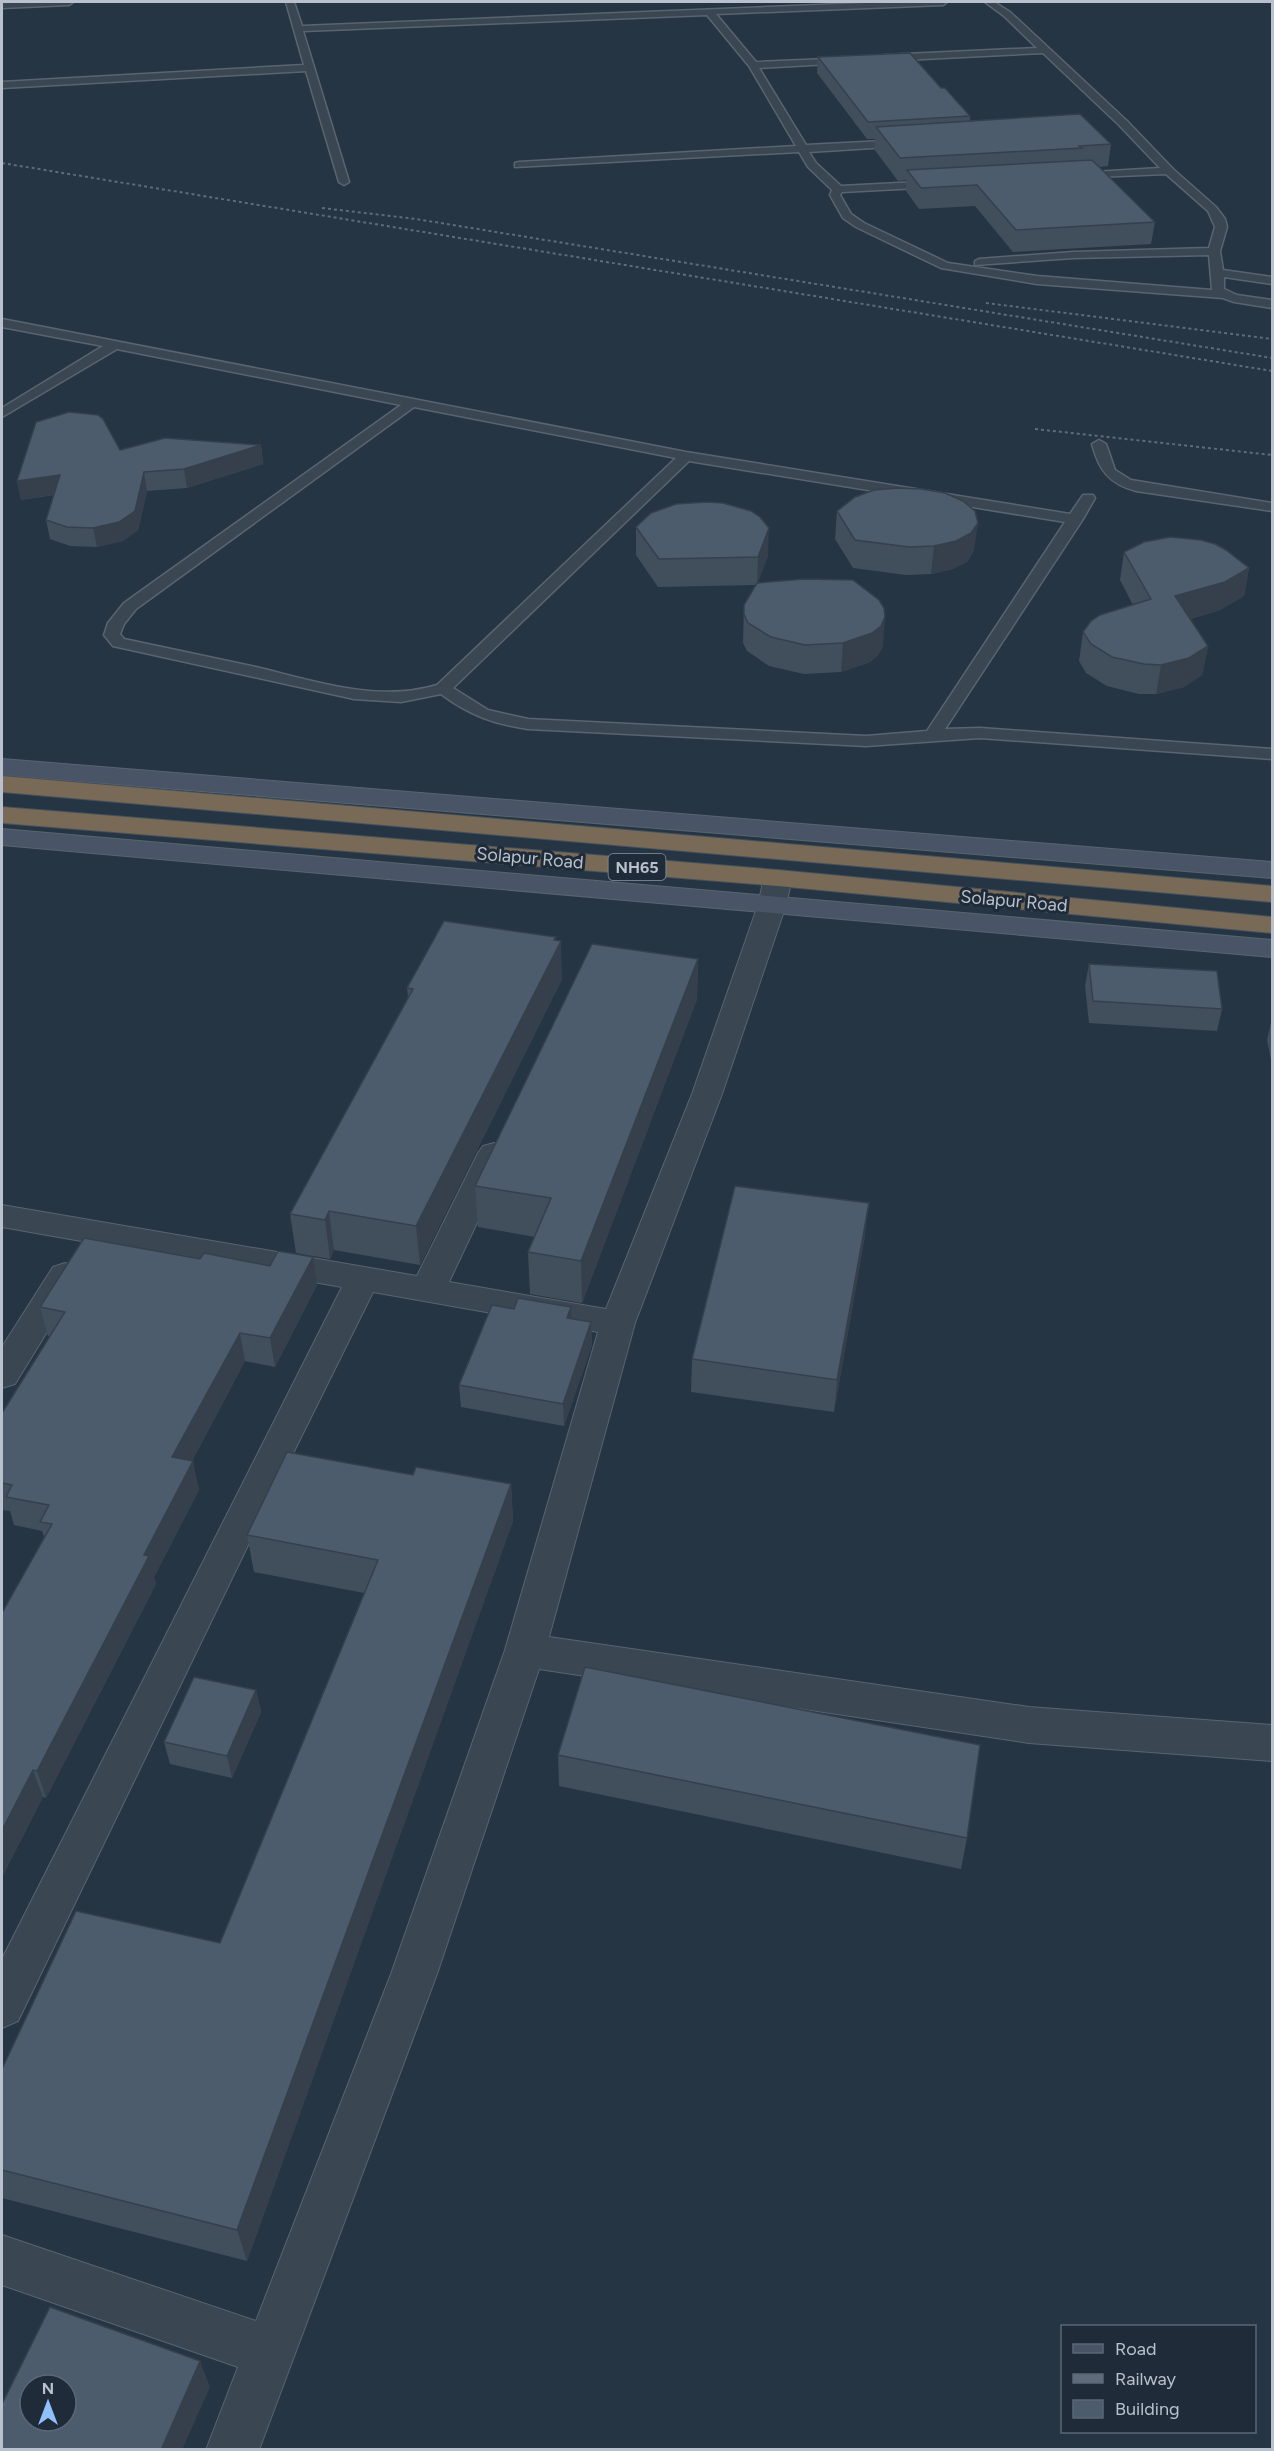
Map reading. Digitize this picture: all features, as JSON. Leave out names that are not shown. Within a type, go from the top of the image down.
[{"type":"highway","name":"Solapur Road","points":[[2,784],[1272,894]]},
{"type":"highway","points":[[107,824],[127,794]]},
{"type":"highway","name":"Solapur Road","points":[[2,815],[775,892],[1272,925]]},
{"type":"street","points":[[2,767],[1272,870]]},
{"type":"street","points":[[2,837],[775,892],[1272,949]]},
{"type":"street","points":[[232,2450],[414,1974],[525,1650],[618,1323],[707,1094],[775,892]]},
{"type":"street","points":[[428,1289],[506,1128]]},
{"type":"street","points":[[2,1216],[618,1323]]},
{"type":"street","points":[[2,1375],[93,1233]]},
{"type":"street","points":[[2,2006],[246,1508],[363,1278]]},
{"type":"street","points":[[525,1650],[1029,1725],[1272,1743]]},
{"type":"street","points":[[2,2260],[270,2352]]},
{"type":"lane","points":[[2,4],[66,2]]},
{"type":"lane","points":[[290,2],[344,182]]},
{"type":"lane","points":[[297,29],[943,2]]},
{"type":"lane","points":[[989,2],[1007,15],[1123,123],[1169,171],[1212,209],[1220,219],[1221,227],[1215,251],[1217,287],[1223,294]]},
{"type":"lane","points":[[710,12],[753,65],[812,165],[837,189],[944,183]]},
{"type":"lane","points":[[869,59],[1044,50]]},
{"type":"lane","points":[[753,65],[858,59]]},
{"type":"lane","points":[[2,85],[308,68]]},
{"type":"lane","points":[[519,165],[919,142]]},
{"type":"lane","points":[[1062,177],[1169,171]]},
{"type":"lane","points":[[837,189],[835,195],[847,216],[945,266],[1037,280],[1223,294],[1272,304]]},
{"type":"lane","points":[[945,266],[1073,255],[1215,251]]},
{"type":"lane","points":[[1218,273],[1272,280]]},
{"type":"lane","points":[[2,323],[686,456],[1076,519]]},
{"type":"lane","points":[[2,413],[116,344]]},
{"type":"lane","points":[[413,402],[130,606],[116,623],[112,635],[119,643],[354,693],[400,698],[428,695],[443,688],[686,456]]},
{"type":"lane","points":[[1099,444],[1109,474],[1116,480],[1136,487],[1272,507]]},
{"type":"lane","points":[[932,736],[1088,498]]},
{"type":"lane","points":[[443,688],[476,712],[496,721],[528,724],[866,741],[980,733],[1272,754]]},
{"type":"building","points":[[910,53],[970,116],[868,122],[818,57]]},
{"type":"building","points":[[1080,114],[1111,144],[1079,146],[1082,148],[900,158],[876,127]]},
{"type":"building","points":[[1092,160],[1155,222],[1016,230],[977,185],[921,188],[907,170]]},
{"type":"building","points":[[69,412],[98,415],[103,419],[120,450],[165,438],[261,445],[184,469],[144,472],[135,511],[119,522],[93,528],[67,527],[46,520],[60,475],[17,481],[36,422]]},
{"type":"building","points":[[897,488],[945,493],[963,501],[975,511],[978,523],[971,533],[956,541],[934,546],[909,547],[855,540],[837,511],[855,497],[874,490]]},
{"type":"building","points":[[723,503],[751,511],[760,517],[769,528],[758,557],[659,559],[636,527],[651,513],[676,504]]},
{"type":"building","points":[[1170,537],[1201,540],[1215,544],[1249,568],[1225,582],[1175,596],[1208,646],[1189,658],[1161,665],[1112,657],[1091,644],[1083,632],[1091,621],[1100,615],[1151,599],[1124,552],[1144,542]]},
{"type":"building","points":[[804,579],[853,580],[879,600],[884,608],[885,617],[881,626],[872,633],[843,643],[805,645],[771,637],[748,623],[744,614],[744,605],[757,583]]},
{"type":"building","points":[[444,921],[556,937],[554,940],[561,941],[416,1226],[329,1211],[325,1220],[290,1214],[413,989],[407,988]]},
{"type":"building","points":[[592,944],[698,959],[581,1261],[528,1252],[551,1198],[475,1186]]},
{"type":"building","points":[[1089,964],[1217,971],[1222,1009],[1093,1001]]},
{"type":"building","points":[[735,1186],[869,1203],[837,1380],[692,1359]]},
{"type":"building","points":[[84,1238],[200,1259],[204,1253],[270,1266],[278,1251],[313,1257],[270,1338],[240,1333],[172,1457],[193,1461],[144,1555],[149,1556],[37,1771],[33,1770],[2,1830],[2,1613],[52,1524],[40,1522],[49,1505],[6,1497],[12,1485],[2,1483],[2,1413],[65,1312],[40,1307]]},
{"type":"building","points":[[518,1298],[571,1307],[567,1318],[591,1322],[563,1404],[459,1385],[492,1305],[514,1309]]},
{"type":"building","points":[[287,1452],[413,1475],[416,1467],[511,1484],[237,2230],[2,2170],[2,2069],[76,1911],[220,1943],[378,1560],[247,1535]]},
{"type":"building","points":[[585,1667],[980,1745],[967,1838],[558,1755]]},
{"type":"building","points":[[194,1677],[256,1690],[227,1756],[164,1742]]},
{"type":"building","points":[[50,2307],[200,2361],[161,2450],[2,2450],[2,2404]]},
{"type":"railway","points":[[2,163],[1272,371]]},
{"type":"railway","points":[[322,208],[416,219],[1272,358]]},
{"type":"railway","points":[[986,303],[1272,339]]},
{"type":"railway","points":[[1035,429],[1272,455]]}]
